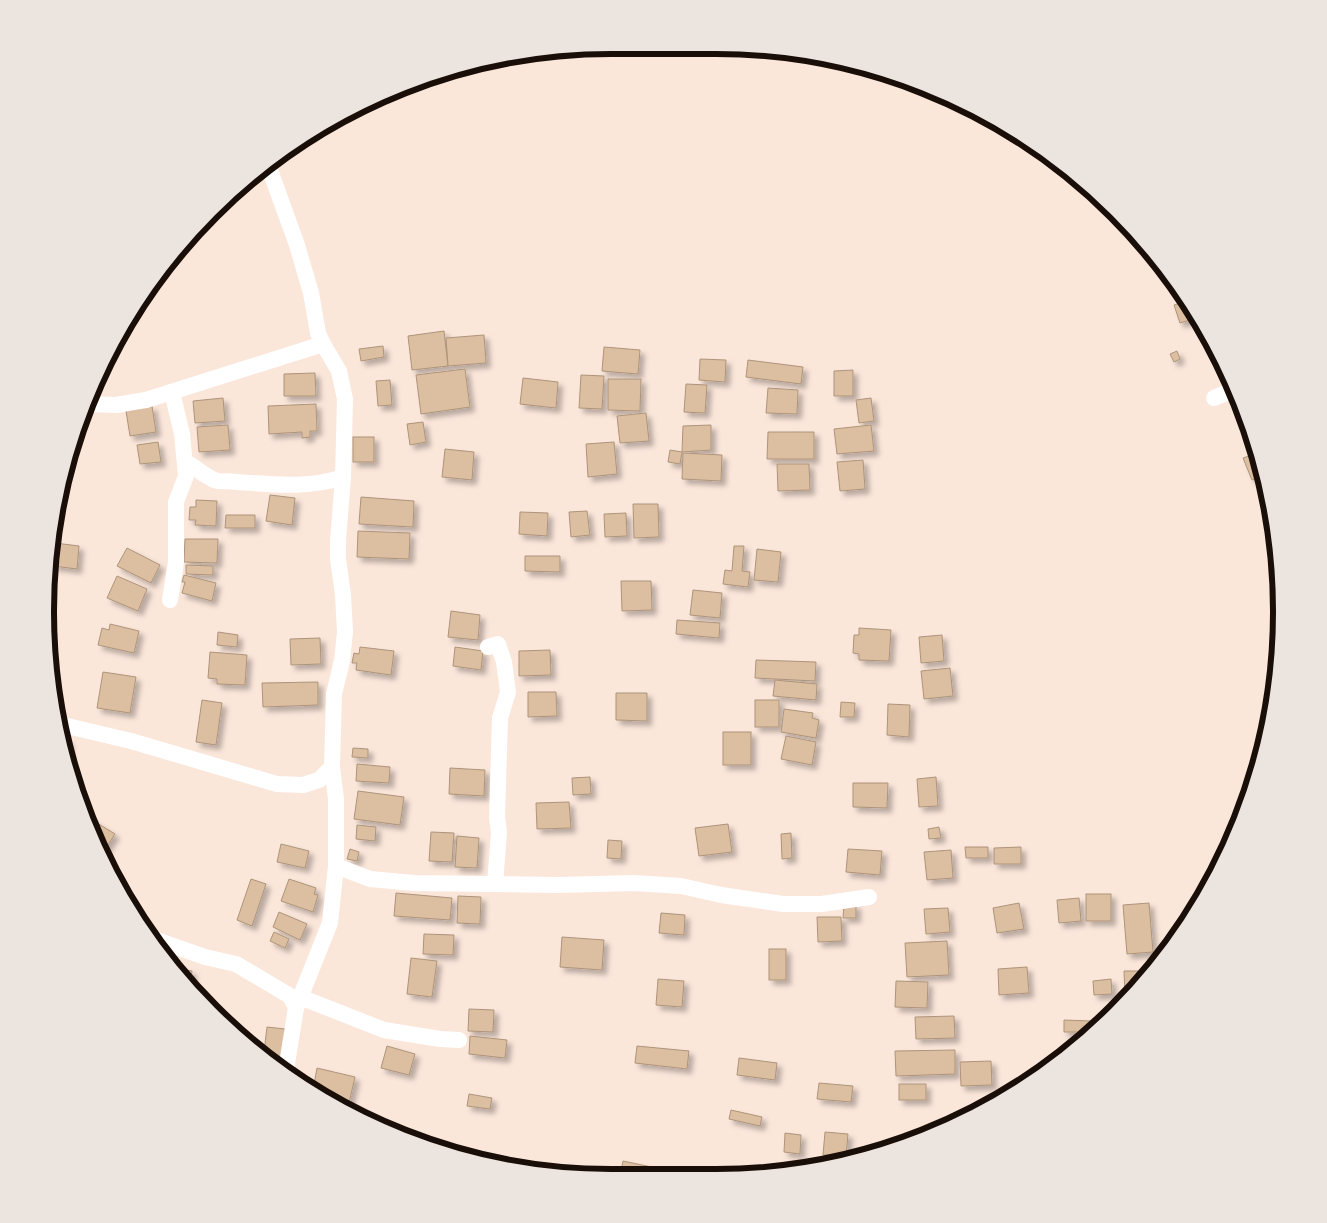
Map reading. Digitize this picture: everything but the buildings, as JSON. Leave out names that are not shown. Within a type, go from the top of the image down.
[{"type":"street","points":[[270,171],[297,245],[311,293],[318,333],[340,371],[345,399],[344,477],[338,540],[345,632],[342,661],[334,694],[332,767],[336,799],[336,866],[330,923],[298,1002],[287,1064]]},
{"type":"street","points":[[94,404],[116,405],[146,400],[323,344]]},
{"type":"street","points":[[170,600],[176,562],[176,502],[186,476],[182,434],[172,392]]},
{"type":"street","points":[[1214,398],[1228,392]]},
{"type":"street","points":[[186,462],[198,468],[207,478],[217,481],[305,485],[328,482],[344,477]]},
{"type":"street","points":[[488,647],[498,644],[504,662],[508,692],[500,718],[495,884]]},
{"type":"street","points":[[65,726],[131,741],[277,784],[303,785],[319,780],[332,767]]},
{"type":"street","points":[[336,866],[370,879],[414,883],[558,885],[633,883],[681,886],[721,895],[783,904],[822,904],[869,897]]},
{"type":"street","points":[[163,943],[198,955],[236,964],[298,1002],[384,1030],[459,1040]]}]
